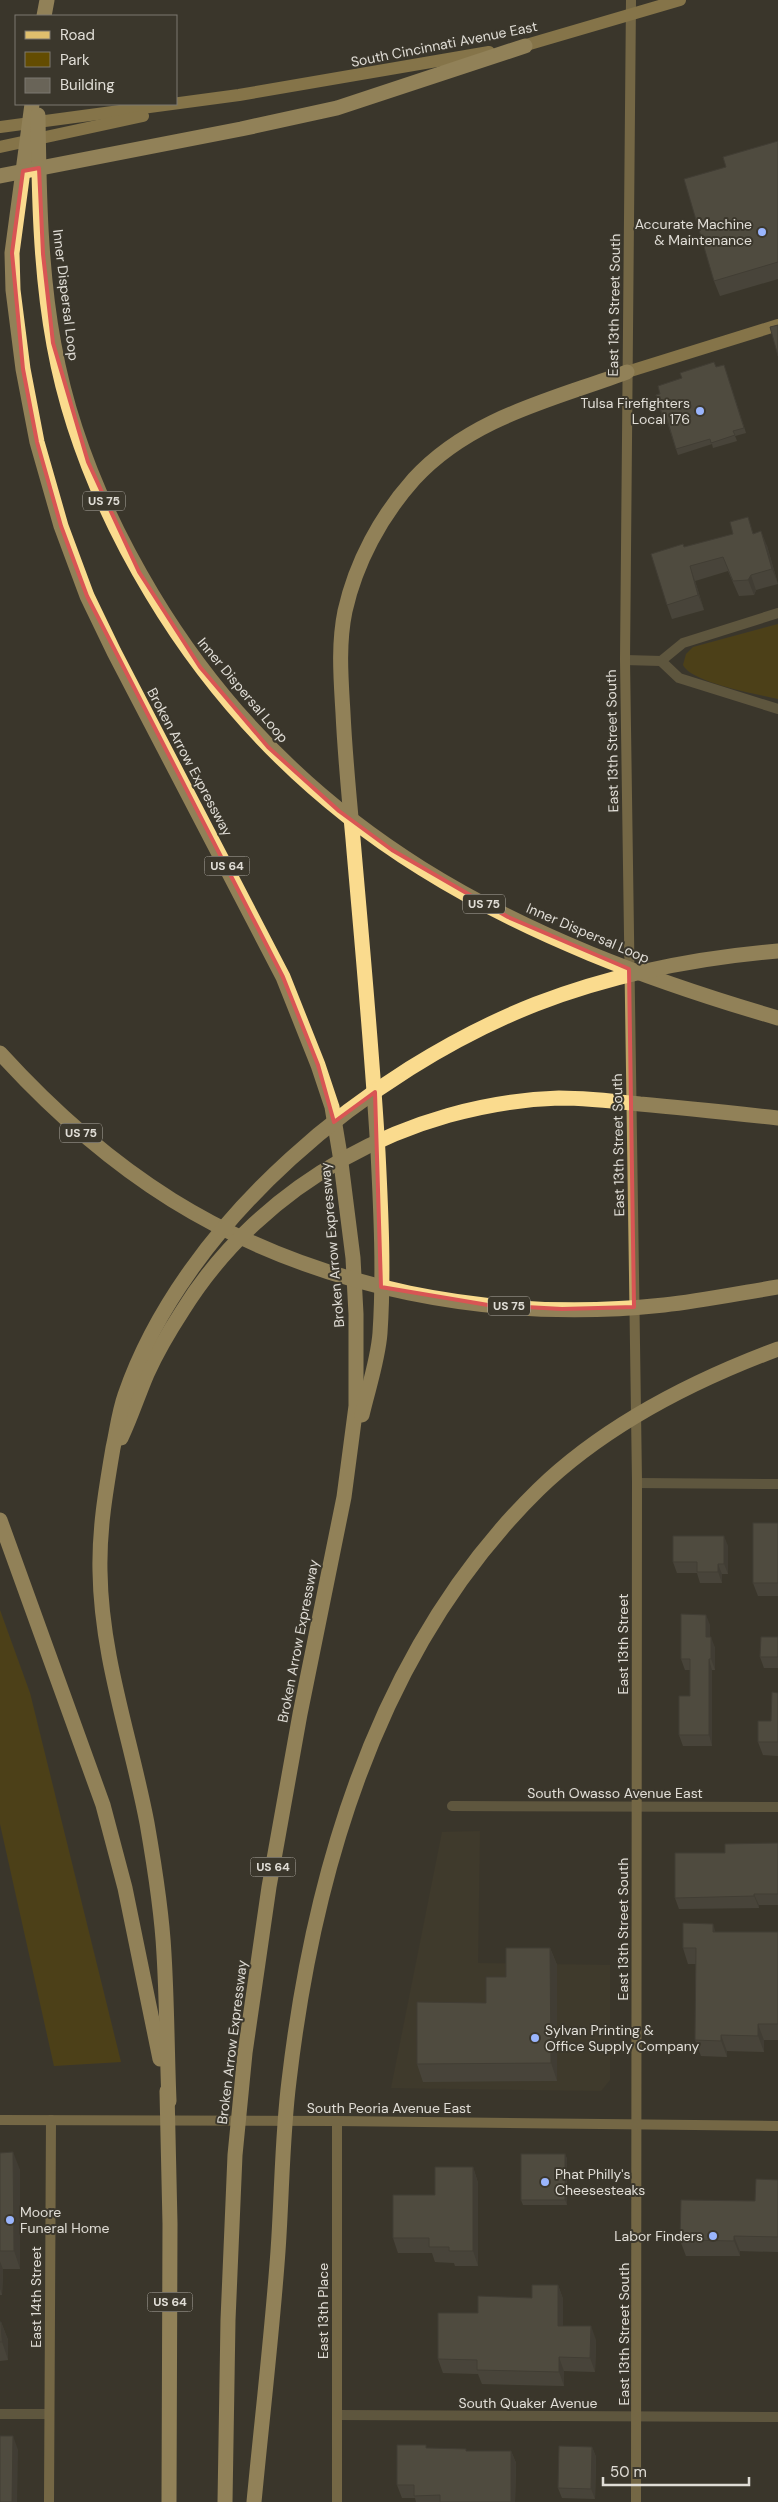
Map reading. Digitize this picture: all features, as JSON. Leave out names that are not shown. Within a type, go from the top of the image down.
[{"type":"highway","points":[[44,15],[47,0]]},
{"type":"highway","points":[[0,176],[241,129],[353,103],[525,46]]},
{"type":"highway","name":"Broken Arrow Expressway","points":[[32,105],[12,253],[13,290],[29,404],[61,526],[87,596],[114,652],[283,976],[318,1065],[332,1107],[349,1219],[356,1314],[356,1406],[344,1497],[300,1714],[270,1887],[245,2053],[235,2155],[228,2311],[225,2502]]},
{"type":"highway","name":"Inner Dispersal Loop","points":[[38,105],[43,254],[53,343],[66,397],[88,462],[111,518],[139,572],[171,626],[200,667],[268,748],[302,779],[339,811],[392,850],[450,886],[508,917],[579,950],[663,982],[778,1018]]},
{"type":"highway","points":[[344,1497],[380,1336],[383,1248],[373,1054],[356,885],[342,698],[340,651],[345,612],[356,574],[371,539],[393,505],[415,478],[442,452],[475,430],[511,412],[627,372]]},
{"type":"highway","points":[[133,1393],[144,1350],[164,1312],[184,1278],[217,1236],[296,1154],[338,1118],[413,1066],[449,1044],[526,1008],[591,985],[684,962],[778,951]]},
{"type":"highway","name":"US 75","points":[[0,1053],[44,1100],[73,1126],[108,1155],[172,1200],[243,1238],[297,1261],[338,1275],[436,1298],[488,1305],[562,1309],[664,1305],[778,1287]]},
{"type":"highway","points":[[168,2101],[164,1949],[146,1823],[112,1667],[101,1601],[101,1538],[111,1460],[121,1408],[148,1372],[184,1308],[227,1252],[289,1194],[344,1157],[400,1131],[478,1108],[522,1101],[560,1098],[778,1118]]},
{"type":"highway","points":[[254,2502],[278,2250],[289,2082],[309,1956],[329,1871],[366,1757],[396,1690],[421,1640],[469,1568],[540,1488],[599,1441],[643,1412],[680,1391],[741,1363],[778,1350]]},
{"type":"highway","name":"US 64","points":[[0,1520],[102,1805],[126,1888],[168,2101],[169,2502]]},
{"type":"main road","name":"South Cincinnati Avenue East","points":[[239,95],[525,46],[680,0]]},
{"type":"main road","points":[[178,103],[239,95]]},
{"type":"main road","points":[[0,146],[239,95]]},
{"type":"main road","points":[[0,127],[164,105]]},
{"type":"main road","points":[[627,372],[778,325]]},
{"type":"street","name":"East 13th Street South","points":[[631,0],[625,660],[637,1482]]},
{"type":"street","points":[[625,660],[661,661],[683,643],[778,613]]},
{"type":"street","points":[[661,661],[679,678],[778,710]]},
{"type":"street","points":[[637,1482],[778,1484]]},
{"type":"street","name":"East 13th Street","points":[[636,1806],[637,1482]]},
{"type":"street","name":"South Owasso Avenue East","points":[[452,1806],[778,1807]]},
{"type":"street","name":"East 13th Street South","points":[[636,1806],[638,2125],[636,2502]]},
{"type":"street","name":"South Peoria Avenue East","points":[[0,2120],[337,2121],[778,2126]]},
{"type":"street","name":"East 14th Street","points":[[49,2502],[51,2120]]},
{"type":"street","name":"East 13th Place","points":[[337,2121],[337,2502]]},
{"type":"street","points":[[0,2414],[50,2414]]},
{"type":"street","name":"South Quaker Avenue","points":[[337,2415],[778,2417]]},
{"type":"highlighted area","points":[[39,168],[43,254],[53,343],[88,462],[139,572],[200,667],[268,747],[339,811],[392,850],[508,917],[629,969],[634,1307],[562,1309],[488,1305],[381,1287],[375,1092],[334,1122],[318,1065],[283,977],[87,596],[61,526],[37,442],[23,369],[12,253],[23,171]]},
{"type":"shaded area","points":[[480,1831],[478,1963],[610,1965],[610,2080],[601,2091],[391,2088],[442,1832]]},
{"type":"green space","points":[[778,624],[778,699],[711,682],[689,671],[683,665],[686,654],[693,647]]},
{"type":"green space","points":[[0,1610],[30,1693],[121,2062],[54,2066],[0,1824]]},
{"type":"building","points":[[778,141],[778,262],[714,281],[684,179],[726,167],[723,157]]},
{"type":"building","points":[[778,325],[778,356],[770,327]]},
{"type":"building","name":"Tulsa Firefighters Local 176","points":[[714,362],[716,367],[724,365],[744,428],[733,431],[735,435],[711,443],[710,439],[676,449],[666,416],[663,417],[656,395],[660,394],[658,386],[682,378],[680,373]]},
{"type":"building","points":[[748,517],[753,534],[761,531],[772,569],[751,575],[748,580],[733,581],[723,557],[690,566],[698,595],[667,605],[651,554],[683,544],[684,547],[733,534],[730,522]]},
{"type":"building","points":[[753,1523],[778,1523],[778,1583],[753,1583]]},
{"type":"building","points":[[673,1536],[724,1536],[724,1564],[718,1564],[718,1572],[697,1572],[697,1562],[673,1562]]},
{"type":"building","points":[[681,1614],[706,1615],[706,1637],[711,1637],[711,1659],[709,1659],[709,1735],[679,1735],[679,1696],[690,1696],[690,1659],[681,1659]]},
{"type":"building","points":[[761,1637],[778,1637],[778,1657],[760,1657]]},
{"type":"building","points":[[772,1692],[778,1693],[778,1742],[758,1742],[758,1721],[771,1721]]},
{"type":"building","points":[[778,1843],[778,1894],[675,1898],[675,1853],[725,1853],[725,1844]]},
{"type":"building","points":[[683,1923],[713,1924],[713,1932],[778,1932],[778,2024],[758,2024],[758,2036],[721,2035],[721,2041],[695,2040],[696,1948],[683,1948]]},
{"type":"building","points":[[506,1948],[550,1948],[551,2063],[417,2064],[417,2002],[486,2003],[486,1977],[506,1977]]},
{"type":"building","points":[[13,2152],[14,2251],[0,2251],[0,2153]]},
{"type":"building","name":"Phat Philly's Cheesesteaks","points":[[521,2154],[565,2154],[565,2200],[521,2200]]},
{"type":"building","points":[[435,2167],[473,2167],[473,2251],[449,2251],[449,2247],[429,2247],[429,2238],[393,2238],[393,2195],[435,2195]]},
{"type":"building","points":[[756,2179],[778,2180],[778,2237],[734,2236],[734,2241],[680,2240],[681,2200],[755,2201]]},
{"type":"building","points":[[532,2285],[558,2285],[558,2326],[591,2326],[590,2358],[559,2357],[559,2372],[477,2370],[477,2360],[438,2359],[438,2313],[478,2313],[478,2296],[532,2298]]},
{"type":"building","points":[[1,2322],[2,2342],[0,2342]]},
{"type":"building","points":[[0,2436],[13,2436],[12,2502],[0,2502]]},
{"type":"building","points":[[397,2445],[426,2445],[426,2448],[466,2449],[466,2451],[511,2451],[511,2502],[440,2502],[440,2495],[414,2496],[414,2485],[397,2485]]},
{"type":"building","points":[[559,2446],[592,2447],[591,2489],[558,2488]]},
{"type":"place","name":"Accurate Machine & Maintenance","points":[[762,232]]},
{"type":"place","name":"Tulsa Firefighters Local 176","points":[[700,411]]},
{"type":"place","name":"Sylvan Printing & Office Supply Company","points":[[535,2038]]},
{"type":"place","name":"Phat Philly's Cheesesteaks","points":[[545,2182]]},
{"type":"place","name":"Moore Funeral Home","points":[[10,2220]]},
{"type":"place","name":"Labor Finders","points":[[713,2236]]}]
